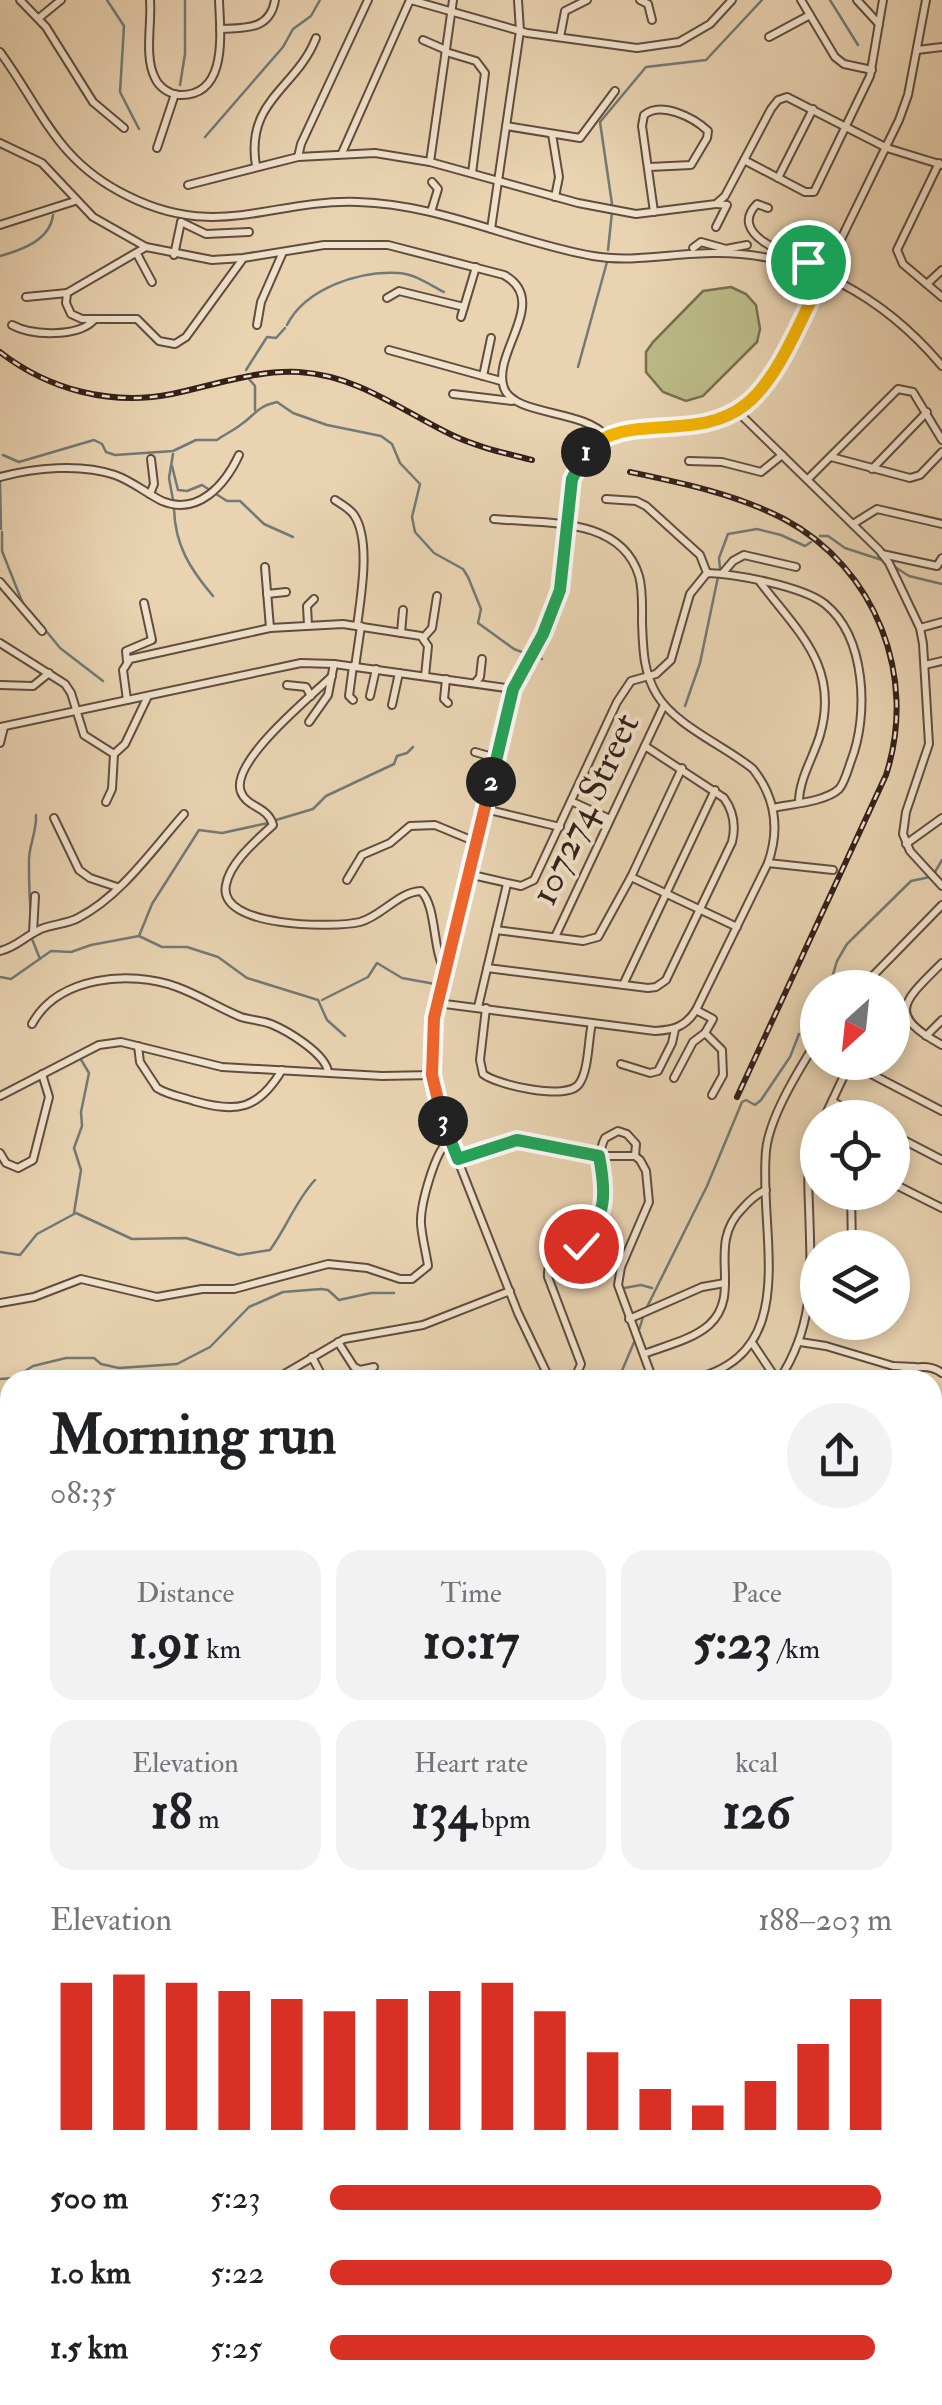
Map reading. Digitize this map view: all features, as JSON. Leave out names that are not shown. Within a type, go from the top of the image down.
[{"type":"street","points":[[20,0],[38,18],[93,102],[124,128]]},
{"type":"street","points":[[38,18],[60,0]]},
{"type":"street","points":[[150,0],[153,74],[158,84],[175,94],[195,91],[212,77],[220,62],[219,0]]},
{"type":"street","points":[[220,29],[263,23],[272,13],[275,0]]},
{"type":"street","points":[[298,156],[300,144],[368,0]]},
{"type":"street","points":[[342,153],[411,0],[520,32],[637,48],[669,45],[710,24],[732,0]]},
{"type":"street","points":[[430,162],[453,0]]},
{"type":"street","points":[[490,229],[520,32],[518,0]]},
{"type":"street","points":[[560,37],[564,11],[587,0]]},
{"type":"street","points":[[802,0],[835,58],[872,70]]},
{"type":"street","points":[[857,0],[878,24]]},
{"type":"street","points":[[744,160],[804,192],[814,192],[872,70],[883,0]]},
{"type":"street","points":[[546,1370],[450,1140],[432,1075],[437,1003],[513,689],[554,612],[565,566],[575,472],[588,450],[606,436],[633,430],[701,426],[737,411],[764,386],[887,148],[908,95],[926,0]]},
{"type":"street","points":[[644,2],[652,20]]},
{"type":"street","points":[[769,37],[810,15]]},
{"type":"street","points":[[256,166],[253,142],[259,124],[276,91],[308,56],[316,38]]},
{"type":"street","points":[[423,40],[476,61],[485,74],[472,174]]},
{"type":"street","points":[[917,50],[942,47]]},
{"type":"street","points":[[0,52],[43,122],[72,158],[128,196],[182,218],[206,234],[249,232]]},
{"type":"street","points":[[506,126],[580,138],[614,91]]},
{"type":"street","points":[[157,148],[175,94]]},
{"type":"street","points":[[716,204],[726,196],[778,100],[792,98],[887,148],[940,164],[898,250],[903,264],[942,296]]},
{"type":"street","points":[[648,167],[690,165],[708,130],[663,108],[650,110],[642,122],[648,167],[654,212]]},
{"type":"street","points":[[778,178],[813,109]]},
{"type":"street","points":[[552,134],[559,177],[555,197]]},
{"type":"street","points":[[0,143],[42,163],[102,224],[146,248],[212,260],[336,244],[388,245],[514,280],[522,295],[522,308],[502,381],[504,392],[513,401]]},
{"type":"street","points":[[188,185],[298,156],[386,154],[636,214],[726,204],[716,227]]},
{"type":"street","points":[[431,212],[438,189],[432,182]]},
{"type":"street","points":[[0,226],[76,200]]},
{"type":"street","points":[[182,218],[240,217],[344,202],[399,205],[608,258],[737,254],[800,266],[824,274],[888,312],[942,366]]},
{"type":"street","points":[[768,208],[758,204],[751,210],[750,220],[757,236],[770,247],[808,262],[811,270]]},
{"type":"street","points":[[174,254],[182,218]]},
{"type":"street","points":[[694,248],[701,242],[726,249],[747,245]]},
{"type":"street","points":[[26,296],[67,293],[146,248]]},
{"type":"street","points":[[258,325],[261,302],[283,252]]},
{"type":"street","points":[[137,254],[152,282]]},
{"type":"street","points":[[67,293],[71,314],[94,320],[132,318],[141,321],[164,344],[178,343],[243,258]]},
{"type":"street","points":[[800,266],[815,291]]},
{"type":"street","points":[[461,317],[476,267]]},
{"type":"street","points":[[928,283],[942,270]]},
{"type":"street","points":[[387,298],[399,291],[464,307]]},
{"type":"street","points":[[12,325],[29,332],[60,332],[84,328],[94,320]]},
{"type":"street","points":[[483,376],[491,338]]},
{"type":"street","points":[[389,350],[502,381]]},
{"type":"street","points":[[808,479],[898,388],[913,392],[942,440]]},
{"type":"street","points":[[453,394],[513,401],[587,421],[606,436]]},
{"type":"street","points":[[737,411],[882,554],[920,628],[930,744],[906,812],[903,834],[906,844],[942,886]]},
{"type":"street","points":[[872,469],[927,412]]},
{"type":"street","points":[[831,457],[916,477],[942,452]]},
{"type":"street","points":[[689,461],[722,462],[761,472],[782,455]]},
{"type":"street","points":[[0,477],[54,469],[84,470],[115,475],[182,506],[195,503],[219,486],[239,456]]},
{"type":"street","points":[[150,494],[154,484],[151,459]]},
{"type":"street","points":[[606,499],[636,501],[646,506],[700,555],[707,573]]},
{"type":"street","points":[[335,500],[353,514],[361,541],[359,626],[348,688],[353,700]]},
{"type":"street","points":[[853,524],[877,509],[942,524]]},
{"type":"street","points":[[437,1003],[655,1030],[675,1029],[687,1023],[696,1010],[768,862],[775,837],[773,808],[762,780],[753,769],[664,705],[647,677],[638,572],[616,542],[602,533],[568,526],[494,519]]},
{"type":"street","points":[[882,554],[938,566],[942,558]]},
{"type":"street","points":[[722,574],[742,556],[796,567]]},
{"type":"street","points":[[264,567],[270,628]]},
{"type":"street","points":[[707,573],[802,592],[827,606],[843,626],[860,672],[861,733],[842,783],[834,792],[773,808]]},
{"type":"street","points":[[468,874],[507,884],[531,883],[573,802],[617,702],[631,681],[665,668],[672,660],[690,594],[707,573]]},
{"type":"street","points":[[0,582],[42,631]]},
{"type":"street","points":[[760,582],[808,640],[823,684],[822,728],[799,802]]},
{"type":"street","points":[[267,594],[286,592]]},
{"type":"street","points":[[424,637],[432,628],[437,596]]},
{"type":"street","points":[[308,625],[307,606],[314,598]]},
{"type":"street","points":[[127,700],[122,673],[126,651],[152,640],[144,603]]},
{"type":"street","points":[[401,632],[403,610]]},
{"type":"street","points":[[920,628],[942,622]]},
{"type":"street","points":[[127,661],[270,628],[359,626],[424,637]]},
{"type":"street","points":[[424,637],[428,646],[425,676]]},
{"type":"street","points":[[0,643],[68,688],[84,736],[114,754]]},
{"type":"street","points":[[474,684],[480,677],[482,658]]},
{"type":"street","points":[[925,665],[942,661]]},
{"type":"street","points":[[310,722],[326,699],[334,664]]},
{"type":"street","points":[[0,743],[2,727],[287,665],[354,666],[513,689]]},
{"type":"street","points":[[370,696],[376,670]]},
{"type":"street","points":[[0,685],[36,686],[49,672]]},
{"type":"street","points":[[392,705],[399,673]]},
{"type":"street","points":[[332,676],[274,729],[241,780],[243,796],[268,812],[273,824],[232,872],[225,886],[228,900],[251,915],[278,922],[346,924],[372,918],[408,894],[420,891],[429,902],[444,971]]},
{"type":"street","points":[[446,680],[444,699],[448,703]]},
{"type":"street","points":[[288,685],[306,687],[311,696]]},
{"type":"street","points":[[106,802],[112,789],[114,754],[125,744],[148,696]]},
{"type":"street","name":"107274 Street","points":[[555,936],[664,705]]},
{"type":"street","points":[[487,968],[623,985],[656,987],[666,980],[734,833],[731,808],[715,790],[645,746]]},
{"type":"street","points":[[475,752],[490,756],[499,747]]},
{"type":"street","points":[[496,930],[583,941],[598,938],[632,877],[682,768]]},
{"type":"street","points":[[623,985],[715,790]]},
{"type":"street","points":[[573,802],[610,819]]},
{"type":"street","points":[[484,809],[560,827]]},
{"type":"street","points":[[0,951],[17,946],[33,933],[76,920],[156,850],[184,814]]},
{"type":"street","points":[[54,818],[79,870],[116,887]]},
{"type":"street","points":[[906,844],[942,818]]},
{"type":"street","points":[[346,880],[359,857],[390,843],[410,826],[434,824],[476,842]]},
{"type":"street","points":[[768,862],[834,870]]},
{"type":"street","points":[[632,877],[737,927]]},
{"type":"street","points":[[507,884],[487,968],[480,1060],[483,1074],[496,1082],[570,1091],[580,1082],[592,1022]]},
{"type":"street","points":[[33,933],[35,896]]},
{"type":"street","points":[[879,970],[942,905]]},
{"type":"street","points":[[910,998],[942,963]]},
{"type":"street","points":[[32,1024],[44,1004],[84,984],[156,980],[244,1018],[276,1026],[324,1060],[328,1072]]},
{"type":"street","points":[[674,1078],[693,1042],[706,1033],[713,1019],[696,1010]]},
{"type":"street","points":[[926,1036],[942,1020]]},
{"type":"street","points":[[910,1023],[942,1045]]},
{"type":"street","points":[[621,1064],[650,1073],[658,1071],[675,1029]]},
{"type":"street","points":[[706,1033],[722,1050],[723,1074],[712,1096]]},
{"type":"street","points":[[0,1096],[99,1044],[121,1042],[222,1067],[432,1075]]},
{"type":"street","points":[[138,1046],[140,1062],[157,1088],[223,1108],[254,1102],[272,1086],[282,1070]]},
{"type":"street","points":[[0,1153],[6,1163],[18,1168],[36,1155],[49,1097],[42,1074]]},
{"type":"street","points":[[719,1370],[753,1344],[767,1299],[768,1138],[800,1075]]},
{"type":"street","points":[[884,1080],[942,1111]]},
{"type":"street","points":[[578,1370],[581,1364],[547,1270],[554,1256],[584,1243],[603,1206],[606,1192],[599,1156],[605,1138],[618,1131],[635,1143],[634,1156],[646,1171],[649,1202],[618,1275],[620,1293],[650,1370]]},
{"type":"street","points":[[0,1303],[34,1297],[85,1279],[157,1296],[234,1289],[328,1264],[367,1268],[406,1280],[417,1277],[428,1266],[421,1217],[436,1158],[450,1140]]},
{"type":"street","points":[[458,1159],[517,1140],[599,1156],[634,1156]]},
{"type":"street","points":[[910,1143],[942,1160]]},
{"type":"street","points":[[644,1354],[707,1326],[722,1305],[728,1225],[754,1196],[766,1190]]},
{"type":"street","points":[[910,1191],[942,1208]]},
{"type":"street","points":[[629,1318],[724,1283]]},
{"type":"street","points":[[291,1370],[338,1342],[423,1325],[510,1291]]},
{"type":"street","points":[[338,1342],[354,1367],[374,1367]]},
{"type":"street","points":[[784,1370],[800,1342],[895,1366],[938,1370]]},
{"type":"street","points":[[753,1344],[771,1370]]},
{"type":"street","points":[[312,1357],[319,1370]]},
{"type":"street","points":[[910,1370],[915,1368]]},
{"type":"green space","points":[[731,287],[746,294],[756,305],[760,329],[757,342],[703,396],[686,401],[663,392],[646,372],[646,352],[703,291]]},
{"type":"waterway","points":[[107,0],[124,26],[120,92],[139,129]]},
{"type":"waterway","points":[[180,85],[185,54],[185,0]]},
{"type":"waterway","points":[[205,137],[283,47],[293,29],[311,16],[320,0]]},
{"type":"waterway","points":[[612,204],[600,122],[646,67],[706,60],[762,0]]},
{"type":"waterway","points":[[830,0],[858,45]]},
{"type":"waterway","points":[[608,250],[612,212]]},
{"type":"waterway","points":[[0,256],[41,237],[53,215]]},
{"type":"waterway","points":[[578,367],[607,262]]},
{"type":"waterway","points":[[287,325],[295,312],[320,292],[367,275],[405,274],[444,292]]},
{"type":"waterway","points":[[246,370],[267,337],[276,338],[285,328]]},
{"type":"waterway","points":[[249,379],[255,386],[255,410]]},
{"type":"waterway","points":[[3,455],[19,462],[94,440],[115,455],[173,451],[196,440],[217,440],[260,409],[277,402],[293,413],[327,425],[381,436],[392,444],[400,463],[420,484],[412,517],[415,532],[434,553],[463,569],[481,609],[478,623],[527,654]]},
{"type":"waterway","points":[[173,454],[169,478],[173,500]]},
{"type":"waterway","points":[[172,466],[178,490],[202,485],[227,501],[240,501],[264,524],[293,537]]},
{"type":"waterway","points":[[0,482],[1,529]]},
{"type":"waterway","points":[[174,509],[185,556],[213,596]]},
{"type":"waterway","points":[[720,569],[719,558],[728,534],[757,529],[805,546],[811,542]]},
{"type":"waterway","points":[[2,532],[2,551],[23,604]]},
{"type":"waterway","points":[[820,536],[882,560]]},
{"type":"waterway","points":[[895,567],[909,576],[942,584]]},
{"type":"waterway","points":[[685,706],[700,663],[718,577]]},
{"type":"waterway","points":[[29,610],[60,648],[103,681]]},
{"type":"waterway","points":[[536,657],[542,659]]},
{"type":"waterway","points":[[276,820],[313,809],[326,796],[394,764],[397,756],[413,747]]},
{"type":"waterway","points":[[31,911],[29,857],[36,815]]},
{"type":"waterway","points":[[139,936],[152,904],[199,830],[222,833],[268,823]]},
{"type":"waterway","points":[[935,872],[942,860]]},
{"type":"waterway","points":[[834,970],[847,944],[911,881],[930,877]]},
{"type":"waterway","points":[[0,977],[11,979],[51,951],[71,952],[139,936],[162,947],[187,947],[218,957],[247,978],[318,1000],[327,1020],[345,1036]]},
{"type":"waterway","points":[[32,939],[40,959]]},
{"type":"waterway","points":[[322,1000],[368,977],[377,963],[402,978],[435,984]]},
{"type":"waterway","points":[[646,1309],[707,1186],[742,1102],[755,1105],[761,1100],[790,1057],[799,1034]]},
{"type":"waterway","points":[[74,1213],[81,1170],[74,1148],[82,1126],[89,1073],[80,1058]]},
{"type":"waterway","points":[[0,1252],[20,1255],[37,1234],[76,1213],[132,1239],[186,1238],[239,1255],[270,1250],[315,1180]]},
{"type":"waterway","points":[[624,1288],[652,1288]]},
{"type":"waterway","points":[[27,1370],[66,1358],[94,1358],[119,1368],[177,1364],[210,1347],[249,1307],[283,1292],[321,1289],[339,1300],[394,1293]]},
{"type":"waterway","points":[[638,1333],[643,1317]]},
{"type":"waterway","points":[[622,1370],[635,1340]]},
{"type":"railway","points":[[0,352],[60,385],[126,398],[172,394],[267,373],[321,375],[360,387],[462,439],[532,460]]},
{"type":"railway","points":[[630,472],[728,496],[784,519],[816,540],[843,566],[865,596],[892,664],[895,738],[886,775],[737,1097]]},
{"type":"route","points":[[581,1246],[605,1198],[599,1156],[517,1140],[458,1159],[444,1124],[432,1075],[437,1003],[513,689],[554,612],[560,590],[572,479],[579,462],[592,445],[615,432],[701,426],[737,411],[756,396],[772,374],[824,274],[811,270],[808,262]]}]
